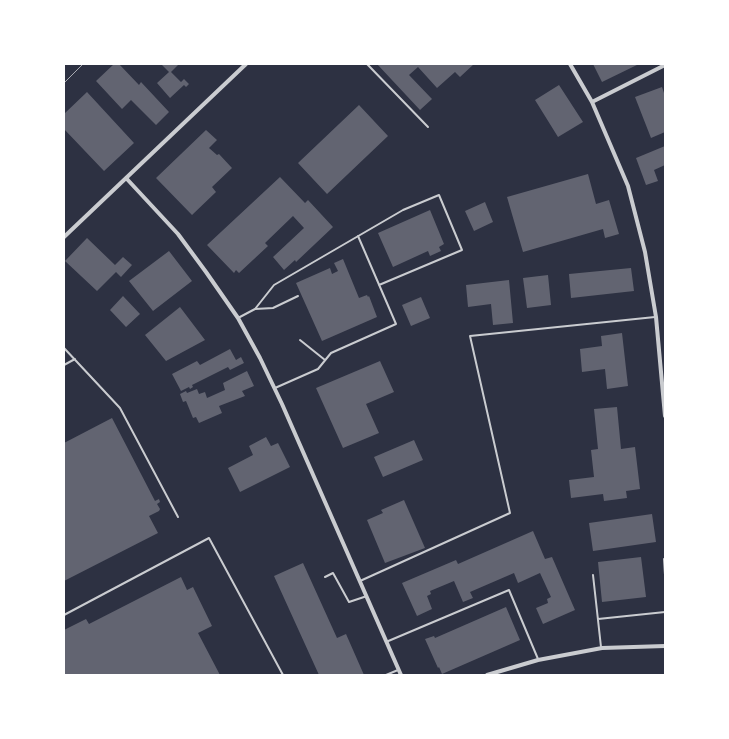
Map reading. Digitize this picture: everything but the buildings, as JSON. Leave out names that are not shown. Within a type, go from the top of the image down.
[{"type":"street","points":[[64,237],[246,64]]},
{"type":"street","points":[[570,64],[592,102],[628,186],[644,249],[656,317],[665,416]]},
{"type":"street","points":[[592,102],[665,65]]},
{"type":"street","points":[[126,178],[178,234],[238,318],[274,388],[367,596],[400,675]]},
{"type":"street","points":[[487,675],[538,660],[602,648],[665,646]]},
{"type":"lane","points":[[367,64],[428,126]]},
{"type":"lane","points":[[238,318],[255,309],[274,285],[403,210],[439,195],[462,250],[379,285]]},
{"type":"lane","points":[[274,388],[318,369],[331,353],[396,324],[358,236]]},
{"type":"lane","points":[[255,309],[273,308],[298,296]]},
{"type":"lane","points":[[360,581],[510,514],[470,336],[656,317]]},
{"type":"lane","points":[[300,340],[325,360]]},
{"type":"lane","points":[[64,348],[120,408],[178,518]]},
{"type":"lane","points":[[64,365],[75,359]]},
{"type":"lane","points":[[64,615],[209,538],[283,675]]},
{"type":"lane","points":[[664,559],[665,575]]},
{"type":"lane","points":[[325,577],[333,573],[349,602],[367,596]]},
{"type":"lane","points":[[593,575],[602,648]]},
{"type":"lane","points":[[386,642],[509,590],[538,660]]},
{"type":"lane","points":[[598,619],[665,612]]},
{"type":"lane","points":[[386,675],[398,670]]},
{"type":"tram line","points":[[64,83],[83,64]]}]
